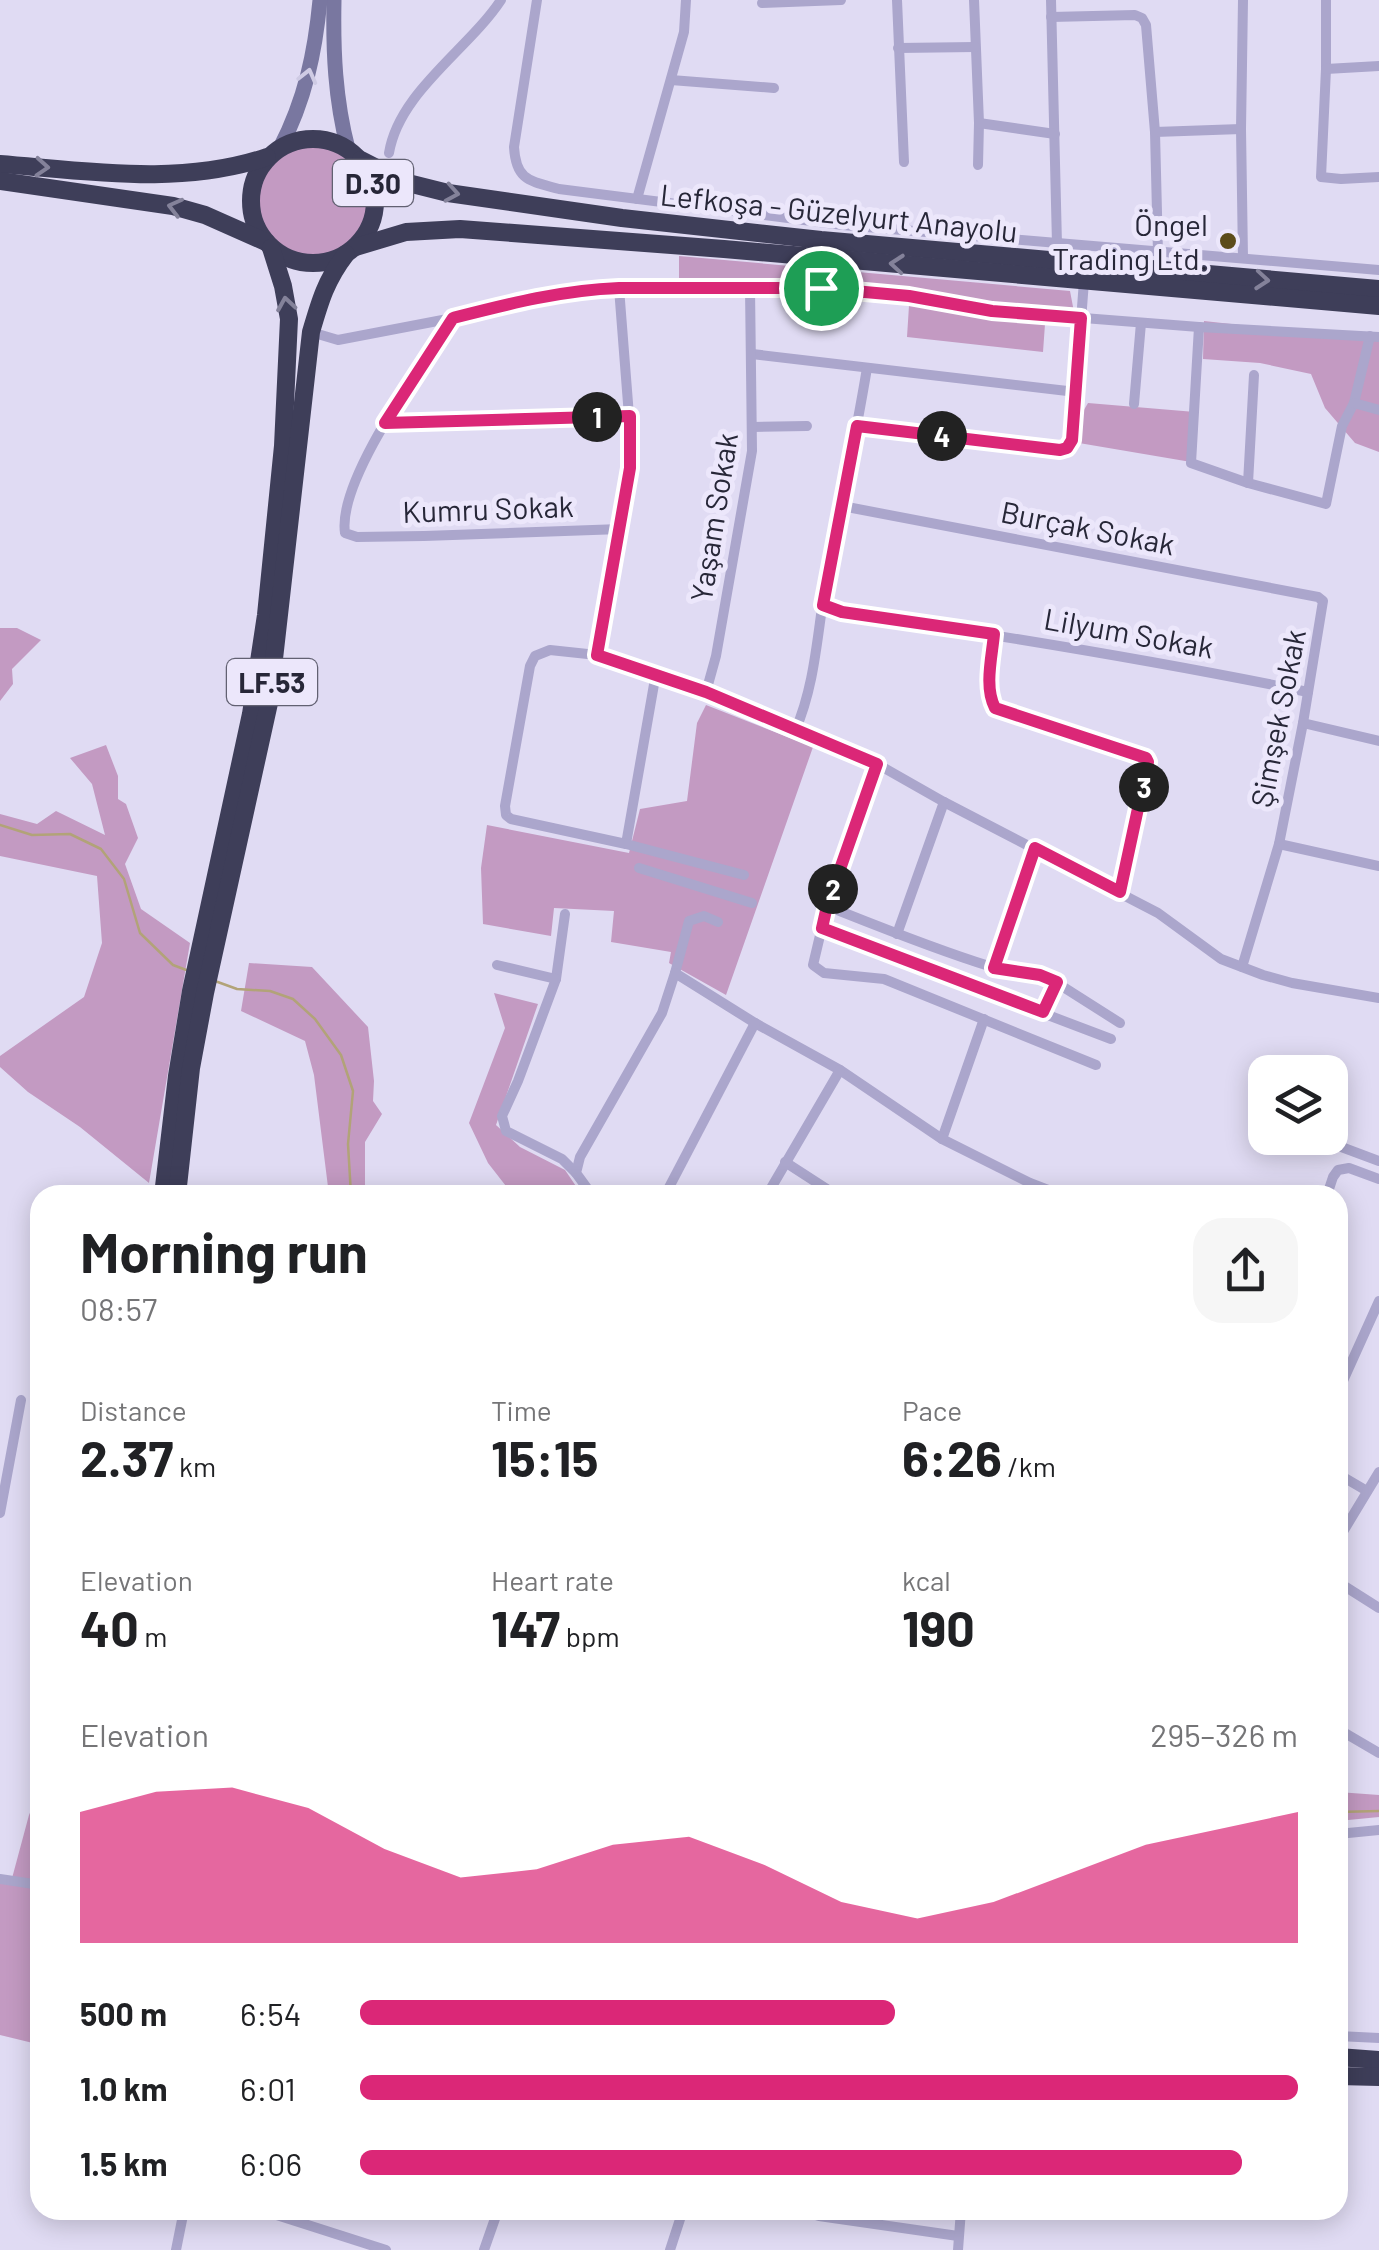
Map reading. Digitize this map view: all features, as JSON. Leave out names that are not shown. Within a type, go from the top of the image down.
[{"type":"highway","name":"D.30","points":[[0,164],[167,174],[228,168],[296,141],[314,138],[332,141],[354,155],[370,174],[376,207],[372,223],[351,251],[315,264],[284,256],[205,216],[173,206],[0,181]]},
{"type":"highway","points":[[268,245],[258,231],[250,205],[254,178],[274,152]]},
{"type":"highway","name":"Lefkoşa - Güzelyurt Anayolu","points":[[354,155],[404,182],[622,218],[821,240],[1379,289]]},
{"type":"highway","name":"Lefkoşa - Güzelyurt Anayolu","points":[[351,251],[406,232],[460,229],[1379,306]]},
{"type":"highway","name":"LF.53","points":[[164,1185],[176,1076],[205,959],[262,654],[283,446],[289,319],[283,286],[268,245]]},
{"type":"highway","name":"LF.53","points":[[205,959],[269,703],[311,332],[322,290],[351,251]]},
{"type":"highway","name":"LF.53","points":[[178,1185],[198,992]]},
{"type":"highway","points":[[1348,2059],[1379,2061]]},
{"type":"highway","points":[[1348,2076],[1379,2077]]},
{"type":"street","points":[[274,152],[293,122],[307,85],[320,0]]},
{"type":"street","points":[[334,0],[335,83],[354,155]]},
{"type":"street","points":[[389,153],[394,131],[407,107],[486,22],[501,0]]},
{"type":"street","points":[[537,0],[514,147],[519,173],[535,183],[559,190],[843,224],[1379,270]]},
{"type":"street","points":[[637,199],[684,32],[686,0]]},
{"type":"street","points":[[762,3],[841,0]]},
{"type":"street","points":[[897,0],[904,162]]},
{"type":"street","points":[[974,0],[978,165]]},
{"type":"street","points":[[1051,0],[1057,244]]},
{"type":"street","points":[[1243,0],[1243,258]]},
{"type":"street","points":[[1326,0],[1321,176],[1379,178]]},
{"type":"street","points":[[1051,17],[1136,15],[1146,25],[1155,132],[1158,253]]},
{"type":"street","points":[[898,48],[975,48]]},
{"type":"street","points":[[1326,69],[1379,66]]},
{"type":"street","points":[[670,80],[774,88]]},
{"type":"street","points":[[979,123],[1054,134]]},
{"type":"street","points":[[1155,132],[1241,129]]},
{"type":"street","points":[[857,426],[1067,448],[1072,440],[1084,282]]},
{"type":"street","points":[[597,655],[630,468],[630,416],[619,288]]},
{"type":"street","points":[[311,332],[338,340],[582,290],[750,288],[838,290],[909,296],[992,311],[1374,337],[1354,404],[1342,426],[1326,504],[1191,463],[1199,327]]},
{"type":"street","name":"Yaşam Sokak","points":[[706,692],[716,656],[752,452],[750,288]]},
{"type":"street","points":[[385,423],[453,318]]},
{"type":"street","points":[[1134,404],[1141,323]]},
{"type":"street","points":[[752,354],[1076,392]]},
{"type":"street","points":[[795,730],[804,712],[815,664],[867,368]]},
{"type":"street","points":[[1248,483],[1254,375]]},
{"type":"street","points":[[1354,404],[1379,410]]},
{"type":"street","points":[[385,423],[630,416]]},
{"type":"street","name":"Kumru Sokak","points":[[385,423],[360,468],[344,520],[346,533],[356,537],[621,529]]},
{"type":"street","points":[[752,427],[807,426]]},
{"type":"street","name":"Burçak Sokak","points":[[842,506],[1318,597],[1323,602]]},
{"type":"street","name":"Şimşek Sokak","points":[[1242,967],[1279,844],[1323,602]]},
{"type":"street","name":"Lilyum Sokak","points":[[823,605],[842,612],[994,634],[1308,692]]},
{"type":"street","points":[[994,634],[990,698],[995,708],[1146,758],[1148,762],[1120,892]]},
{"type":"street","points":[[744,875],[506,815],[530,666],[535,656],[550,650],[597,655],[706,692],[877,764],[1158,913],[1221,959],[1292,983],[1379,998]]},
{"type":"street","points":[[626,844],[656,674]]},
{"type":"street","points":[[1302,723],[1379,741]]},
{"type":"street","points":[[877,764],[827,906],[813,965],[824,974],[884,979],[1096,1065]]},
{"type":"street","points":[[897,934],[944,802]]},
{"type":"street","points":[[1279,844],[1379,866]]},
{"type":"street","points":[[994,968],[1035,848]]},
{"type":"street","points":[[639,868],[752,903]]},
{"type":"street","points":[[827,906],[994,968],[1040,975],[1120,1023]]},
{"type":"street","points":[[565,914],[556,979],[502,1116],[506,1131],[562,1160],[585,1185]]},
{"type":"street","points":[[576,1173],[580,1157],[662,1013],[689,921],[704,916],[718,922]]},
{"type":"street","points":[[822,928],[1111,1039]]},
{"type":"street","points":[[497,965],[556,979]]},
{"type":"street","points":[[675,972],[756,1024],[840,1070],[942,1140],[1035,1185]]},
{"type":"street","points":[[1043,1012],[1057,982]]},
{"type":"street","points":[[942,1140],[984,1019]]},
{"type":"street","points":[[670,1185],[756,1024]]},
{"type":"street","points":[[773,1185],[840,1070]]},
{"type":"street","points":[[1348,1149],[1379,1161]]},
{"type":"street","points":[[786,1162],[821,1185]]},
{"type":"street","points":[[1331,1185],[1338,1170],[1349,1168],[1379,1179]]},
{"type":"street","points":[[1348,1370],[1379,1302]]},
{"type":"street","points":[[0,1514],[21,1400]]},
{"type":"street","points":[[1348,1522],[1379,1472]]},
{"type":"street","points":[[1348,1480],[1366,1491]]},
{"type":"street","points":[[1348,1588],[1379,1608]]},
{"type":"street","points":[[1348,1735],[1379,1753]]},
{"type":"street","points":[[1348,1833],[1379,1830]]},
{"type":"street","points":[[0,1879],[30,1884]]},
{"type":"street","points":[[1348,2036],[1379,2038]]},
{"type":"street","points":[[176,2250],[182,2220]]},
{"type":"street","points":[[292,2220],[386,2250]]},
{"type":"street","points":[[484,2250],[494,2220]]},
{"type":"street","points":[[670,2250],[680,2220]]},
{"type":"street","points":[[847,2220],[958,2236]]},
{"type":"street","points":[[958,2250],[960,2220]]},
{"type":"shaded area","points":[[313,145],[334,149],[352,162],[365,180],[369,201],[365,222],[352,240],[334,253],[313,257],[292,253],[274,240],[261,222],[257,201],[261,180],[274,162],[292,149]]},
{"type":"shaded area","points":[[679,256],[1070,291],[1074,312],[1046,310],[1043,352],[907,337],[910,290],[818,282],[679,283]]},
{"type":"shaded area","points":[[1204,321],[1379,340],[1379,452],[1355,443],[1325,408],[1311,374],[1260,363],[1203,359]]},
{"type":"shaded area","points":[[1088,403],[1195,412],[1191,462],[1079,443],[1081,415]]},
{"type":"shaded area","points":[[0,628],[17,628],[41,640],[12,669],[13,684],[0,701]]},
{"type":"shaded area","points":[[706,705],[813,747],[726,995],[669,963],[671,952],[611,942],[614,911],[554,908],[551,936],[483,924],[481,868],[487,825],[629,853],[640,809],[687,801],[697,723]]},
{"type":"shaded area","points":[[106,745],[118,776],[118,799],[126,804],[138,838],[125,864],[141,909],[190,943],[149,1183],[0,1067],[0,1056],[84,997],[102,943],[97,876],[0,856],[0,814],[37,824],[56,811],[105,835],[92,784],[70,758]]},
{"type":"shaded area","points":[[249,963],[312,967],[368,1027],[373,1101],[382,1114],[365,1142],[365,1185],[328,1185],[314,1075],[305,1041],[241,1011]]},
{"type":"shaded area","points":[[494,993],[538,1004],[496,1125],[520,1147],[565,1170],[575,1185],[505,1185],[488,1163],[469,1123],[505,1028]]},
{"type":"shaded area","points":[[1348,1793],[1379,1795],[1379,1817],[1348,1820]]},
{"type":"shaded area","points":[[29,1815],[30,2042],[0,2035],[0,1884],[11,1882]]},
{"type":"waterway","points":[[0,825],[32,835],[70,834],[101,849],[124,879],[140,933],[173,965],[189,971]]},
{"type":"waterway","points":[[215,981],[293,999],[315,1019],[341,1055],[353,1091],[348,1144],[350,1185]]},
{"type":"waterway","points":[[1348,1812],[1379,1811]]},
{"type":"place","name":"Öngel Trading Ltd.","points":[[1228,241]]},
{"type":"route","points":[[821,288],[909,296],[992,311],[1081,318],[1072,440],[1067,448],[857,426],[823,605],[842,612],[994,634],[990,698],[995,708],[1146,758],[1142,798],[1120,892],[1035,848],[994,968],[1040,975],[1057,982],[1043,1012],[822,928],[877,764],[706,692],[597,655],[630,468],[630,416],[385,423],[453,318],[582,290],[821,288]]}]
